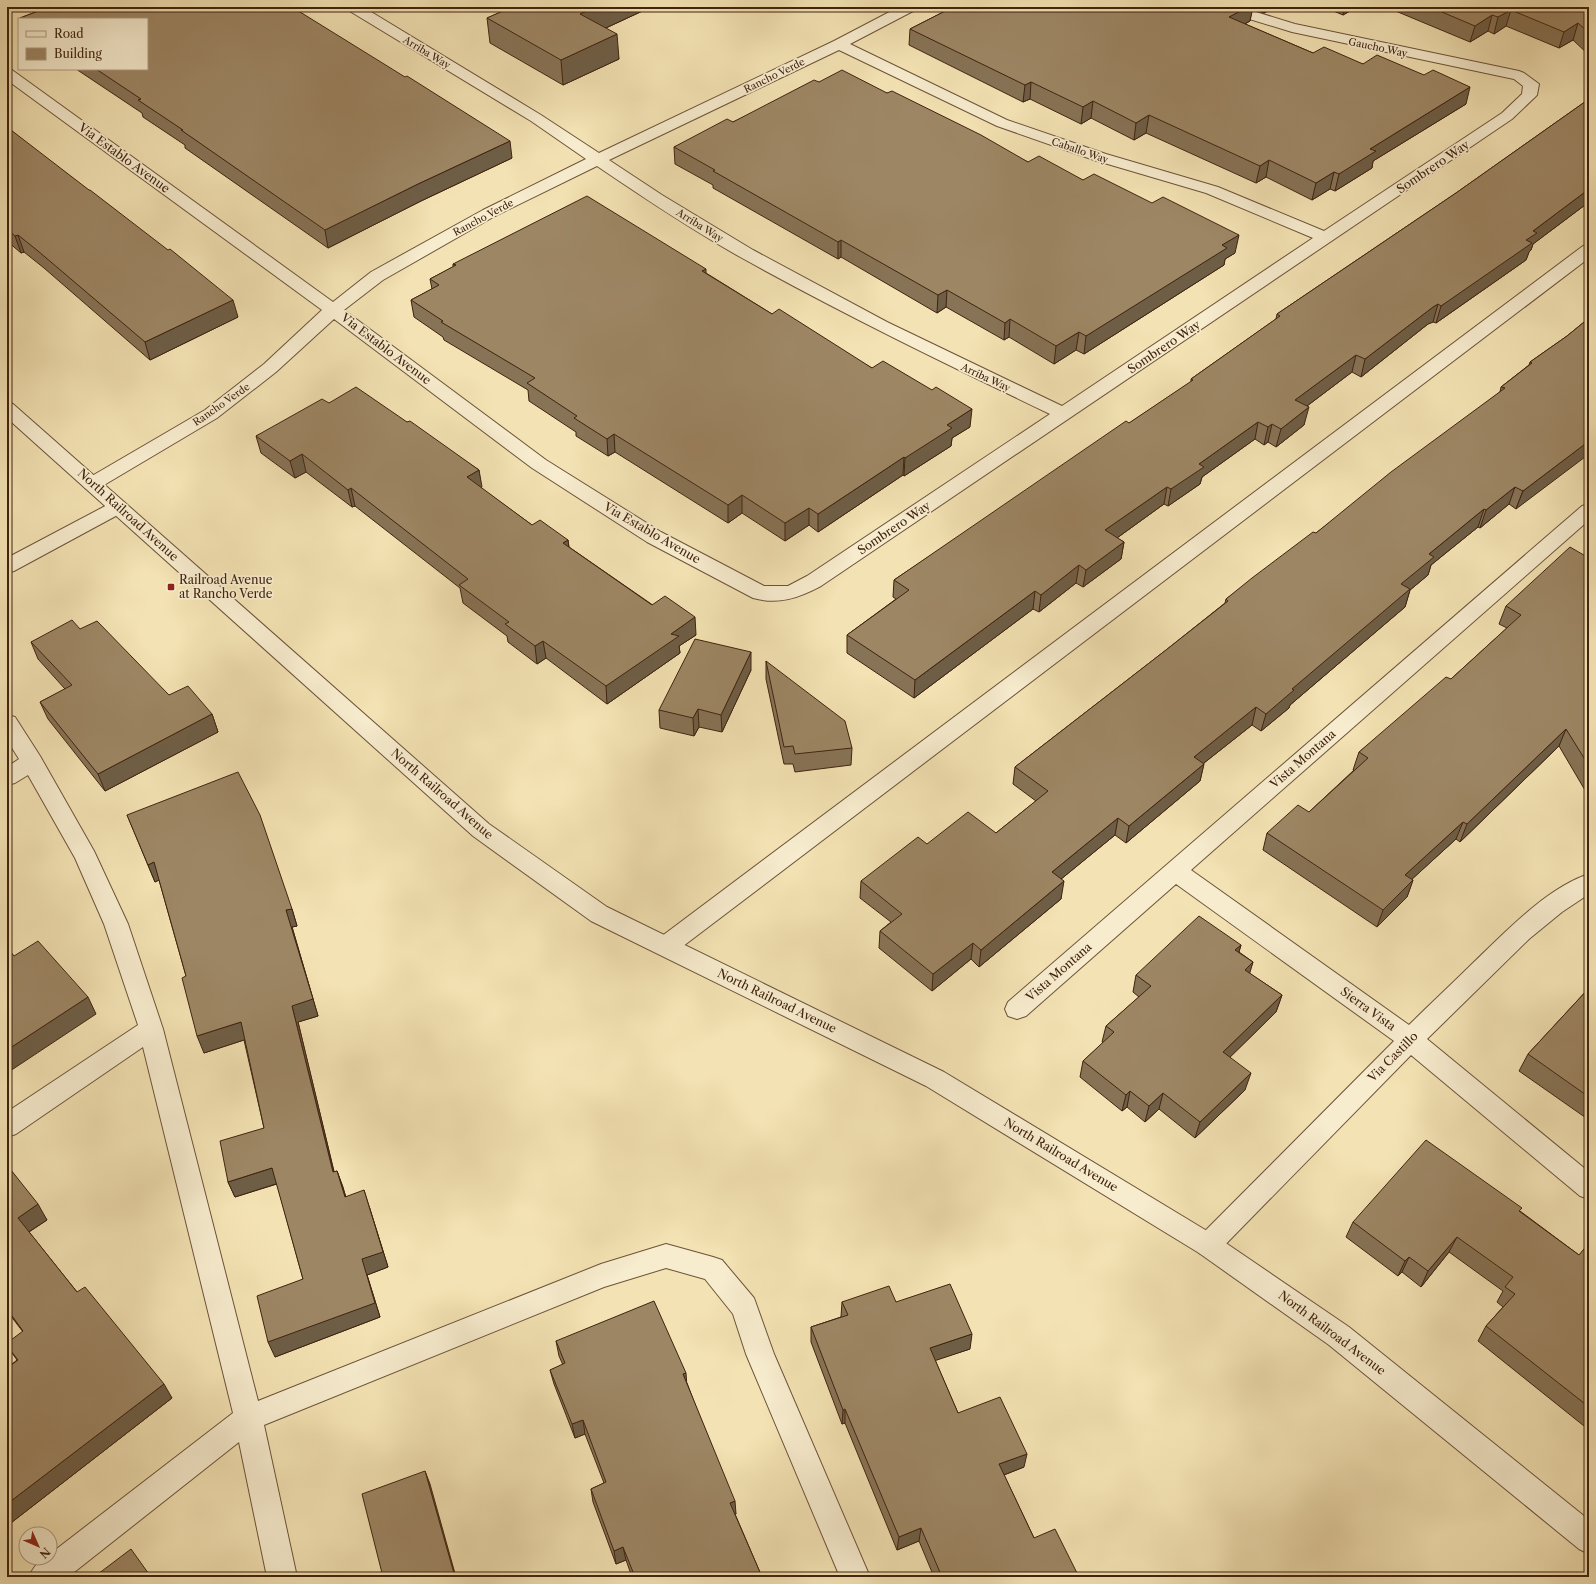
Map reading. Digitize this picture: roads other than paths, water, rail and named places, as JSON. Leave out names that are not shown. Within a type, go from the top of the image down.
[{"type":"street","name":"Arriba Way","points":[[352,7],[536,118],[656,198],[747,254],[881,326],[1064,414]]},
{"type":"street","name":"Rancho Verde","points":[[92,484],[210,414],[270,368],[333,310],[377,276],[489,213],[598,159],[839,44],[910,7]]},
{"type":"street","name":"Gaucho Way","points":[[1225,7],[1292,28],[1518,76],[1531,84]]},
{"type":"street","name":"Caballo Way","points":[[839,44],[1002,123],[1100,157],[1212,190],[1327,238]]},
{"type":"street","name":"Via Establo Avenue","points":[[7,73],[333,310],[539,464],[654,537],[760,593],[782,594]]},
{"type":"street","name":"Sombrero Way","points":[[782,594],[793,592],[814,581],[1507,116],[1529,95],[1531,84]]},
{"type":"street","points":[[666,946],[1589,250]]},
{"type":"street","name":"North Railroad Avenue","points":[[7,408],[481,830],[599,914],[935,1079],[1208,1245],[1339,1336],[1589,1539]]},
{"type":"street","points":[[7,566],[118,507]]},
{"type":"street","name":"Vista Montana","points":[[1017,1009],[1586,517]]},
{"type":"street","points":[[7,724],[32,762],[86,857],[116,924],[151,1030],[248,1418],[282,1577]]},
{"type":"street","points":[[7,777],[32,762]]},
{"type":"street","name":"Sierra Vista","points":[[1175,871],[1410,1039],[1589,1188]]},
{"type":"street","name":"Via Castillo","points":[[1208,1245],[1410,1039],[1535,919],[1569,893],[1589,883]]},
{"type":"street","points":[[7,1126],[151,1030]]},
{"type":"street","points":[[44,1577],[248,1418],[601,1276],[666,1256],[713,1269],[744,1307],[760,1354],[855,1577]]},
{"type":"place","name":"Railroad Avenue at Rancho Verde","points":[[171,587]]}]
